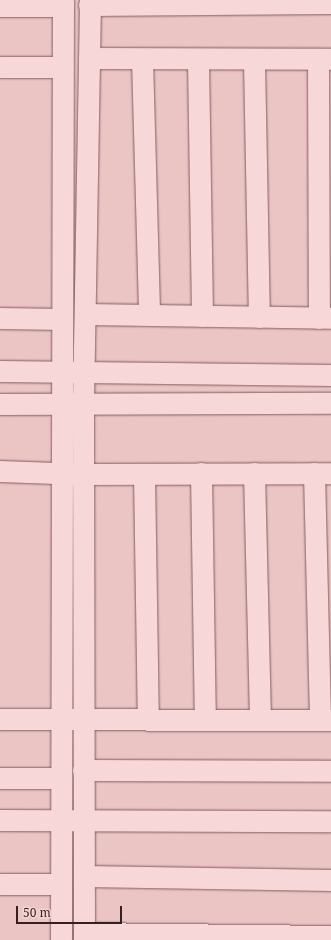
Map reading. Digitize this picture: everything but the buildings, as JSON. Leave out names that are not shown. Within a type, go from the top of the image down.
[{"type":"street","points":[[331,3],[90,2],[86,314],[83,404],[84,936],[331,936]]},
{"type":"street","points":[[0,6],[63,3],[61,940]]},
{"type":"street","points":[[86,314],[325,318],[324,59],[198,60],[89,58]]},
{"type":"street","points":[[142,59],[149,315]]},
{"type":"street","points":[[198,60],[202,316]]},
{"type":"street","points":[[254,60],[259,317]]},
{"type":"street","points":[[0,67],[62,67]]},
{"type":"street","points":[[0,318],[62,319]]},
{"type":"street","points":[[0,371],[331,375]]},
{"type":"street","points":[[0,404],[331,403]]},
{"type":"street","points":[[0,471],[62,471],[83,474],[323,473],[326,720],[0,719]]},
{"type":"street","points":[[201,473],[205,719]]},
{"type":"street","points":[[254,473],[260,719]]},
{"type":"street","points":[[144,474],[148,719]]},
{"type":"street","points":[[84,770],[331,771]]},
{"type":"street","points":[[0,778],[61,778]]},
{"type":"street","points":[[0,820],[331,821]]},
{"type":"street","points":[[84,876],[331,880]]},
{"type":"street","points":[[0,884],[61,884]]}]
